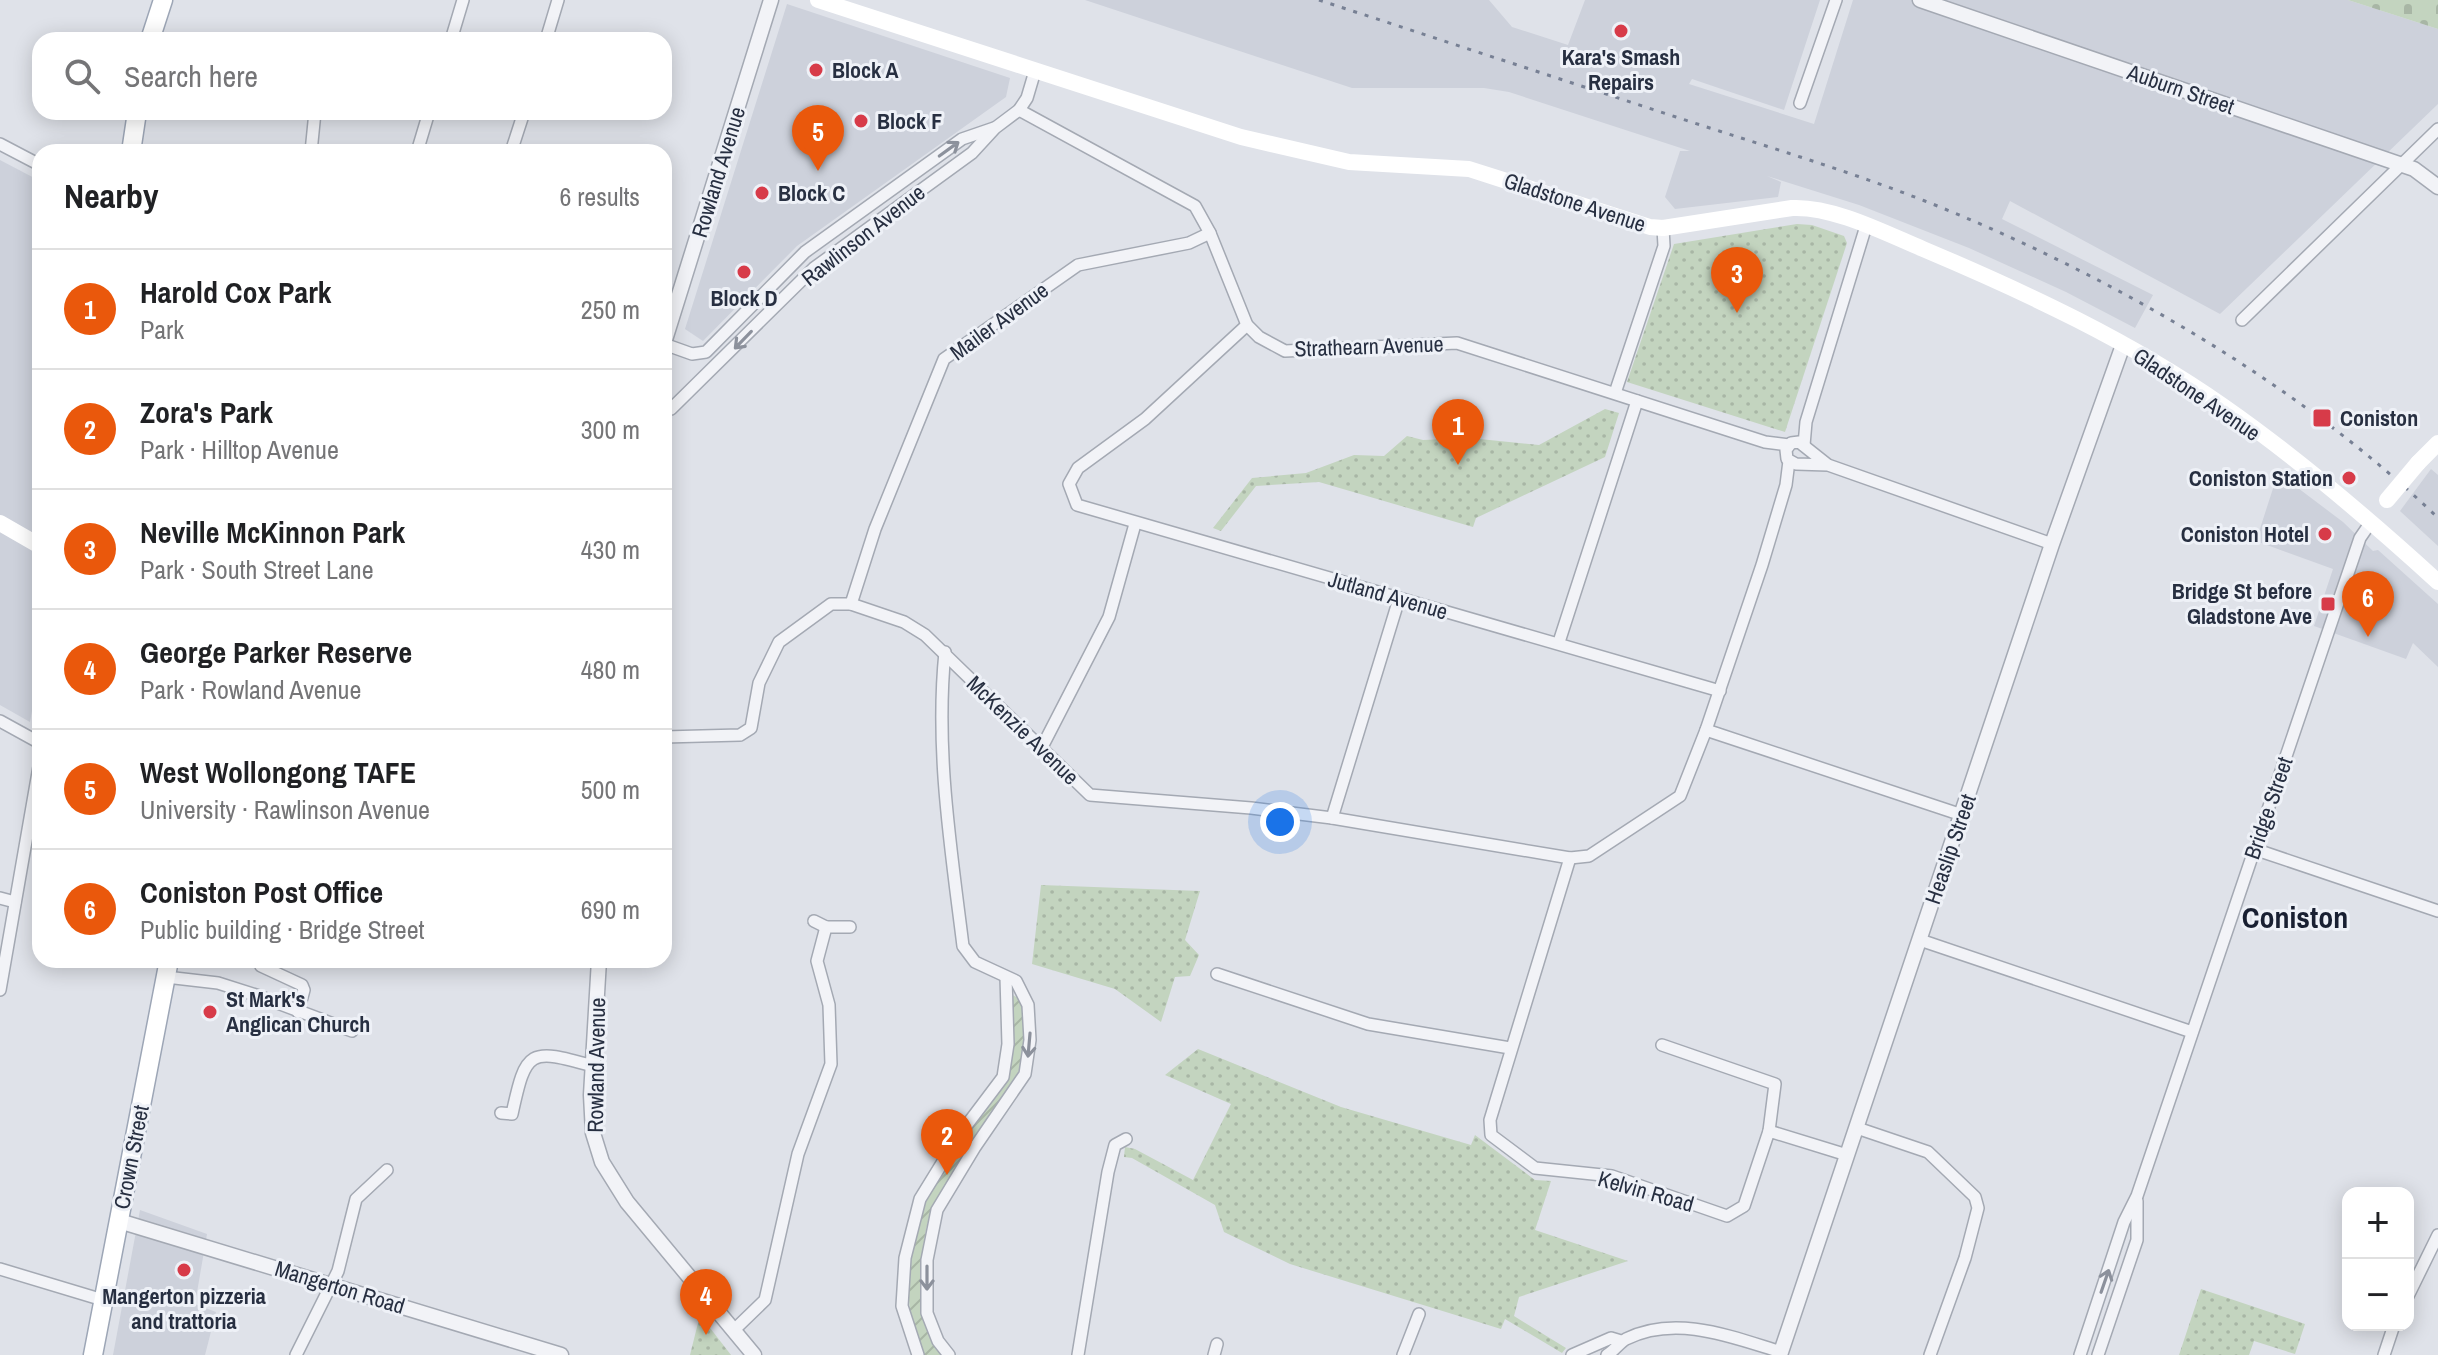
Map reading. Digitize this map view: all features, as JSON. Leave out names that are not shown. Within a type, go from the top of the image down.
[{"type":"main road","points":[[153,32],[163,0]]},
{"type":"main road","name":"Gladstone Avenue","points":[[818,0],[1241,137],[1349,162],[1469,169],[1636,223],[1663,228],[1801,207],[1828,212],[2006,284],[2123,345],[2222,405],[2371,522],[2438,582]]},
{"type":"main road","points":[[132,144],[136,120]]},
{"type":"main road","name":"Bridge Street","points":[[2371,522],[2438,443]]},
{"type":"main road","points":[[0,514],[32,532]]},
{"type":"main road","points":[[0,523],[32,541]]},
{"type":"main road","name":"Crown Street","points":[[93,1355],[168,969]]},
{"type":"street","points":[[453,32],[463,0]]},
{"type":"street","points":[[548,32],[558,0]]},
{"type":"street","name":"Rowland Avenue","points":[[672,318],[771,0]]},
{"type":"street","points":[[1800,103],[1836,0]]},
{"type":"street","name":"Auburn Street","points":[[1920,0],[2402,165],[2423,174],[2438,187]]},
{"type":"street","points":[[1035,71],[1027,98],[1019,110],[1195,206],[1210,233],[1247,325]]},
{"type":"street","name":"Rawlinson Avenue","points":[[672,408],[710,374],[814,268],[972,153],[995,128],[1019,110]]},
{"type":"street","points":[[312,144],[314,120]]},
{"type":"street","points":[[419,144],[427,120]]},
{"type":"street","points":[[514,144],[521,120]]},
{"type":"street","name":"Rawlinson Avenue","points":[[672,347],[692,354],[706,352],[805,252],[962,139],[995,128]]},
{"type":"street","points":[[2242,320],[2438,129]]},
{"type":"street","points":[[0,144],[32,161]]},
{"type":"street","name":"McKenzie Avenue","points":[[851,604],[904,622],[925,635],[1090,795],[1251,808],[1332,818],[1570,858],[1589,856],[1680,796],[1720,691],[1866,226]]},
{"type":"street","points":[[1615,393],[1664,246],[1663,228]]},
{"type":"street","name":"Mailer Avenue","points":[[851,604],[875,529],[944,359],[1078,265],[1189,243],[1210,233]]},
{"type":"street","name":"Strathearn Avenue","points":[[1247,325],[1259,337],[1285,351],[1457,343],[1796,453]]},
{"type":"street","name":"Jutland Avenue","points":[[1247,325],[1145,419],[1078,468],[1069,484],[1077,505],[1720,691]]},
{"type":"street","name":"Heaslip Street","points":[[1781,1354],[2052,544],[2123,345]]},
{"type":"street","points":[[1559,642],[1637,401]]},
{"type":"street","points":[[1796,453],[2052,544]]},
{"type":"street","name":"Bridge Street","points":[[2080,1355],[2360,538],[2371,522]]},
{"type":"street","points":[[1041,749],[1109,617],[1135,524]]},
{"type":"street","points":[[1332,818],[1399,599]]},
{"type":"street","points":[[672,737],[740,735],[751,728],[759,683],[779,642],[831,604],[851,604]]},
{"type":"street","points":[[945,652],[942,673],[945,793],[963,946],[975,962],[1016,981],[1028,1005],[1030,1040],[1025,1074],[937,1210],[927,1260],[927,1313],[938,1341],[949,1355]]},
{"type":"street","points":[[0,721],[32,739]]},
{"type":"street","points":[[1706,730],[1962,815]]},
{"type":"street","points":[[0,990],[32,806]]},
{"type":"street","points":[[2254,849],[2438,911]]},
{"type":"street","name":"Kelvin Road","points":[[1570,858],[1510,1048],[1490,1120],[1491,1135],[1535,1168],[1612,1176],[1727,1216],[1744,1206],[1769,1131]]},
{"type":"street","points":[[0,898],[15,902]]},
{"type":"street","points":[[814,921],[826,927],[850,927]]},
{"type":"street","points":[[733,1331],[765,1300],[798,1154],[831,1064],[829,1005],[817,961],[826,927]]},
{"type":"street","points":[[1920,940],[2192,1032]]},
{"type":"street","points":[[270,968],[302,985],[304,990],[298,1012]]},
{"type":"street","name":"Rowland Avenue","points":[[599,968],[593,1133],[602,1162],[627,1202],[754,1355]]},
{"type":"street","points":[[168,969],[259,996],[352,1031]]},
{"type":"street","points":[[1217,974],[1368,1024],[1510,1048]]},
{"type":"street","points":[[918,1355],[902,1306],[905,1258],[920,1199],[960,1134],[1003,1077],[1008,1044],[1006,977]]},
{"type":"street","points":[[1662,1045],[1775,1084],[1769,1131],[1847,1155]]},
{"type":"street","points":[[501,1113],[512,1114],[524,1067],[538,1056],[552,1054],[593,1066]]},
{"type":"street","points":[[1857,1128],[1928,1152],[1975,1197],[1978,1208],[1965,1258],[1930,1355]]},
{"type":"street","points":[[1078,1355],[1108,1172],[1115,1145],[1126,1139]]},
{"type":"street","points":[[296,1355],[338,1271],[356,1199],[387,1170]]},
{"type":"street","name":"Bridge Street","points":[[2098,1355],[2137,1240],[2137,1196]]},
{"type":"street","name":"Mangerton Road","points":[[119,1221],[556,1354]]},
{"type":"street","points":[[2414,1284],[2438,1235]]},
{"type":"street","points":[[0,1269],[103,1300]]},
{"type":"street","points":[[1403,1355],[1419,1314]]},
{"type":"street","points":[[1572,1355],[1611,1338],[1621,1341],[1645,1331],[1703,1328],[1781,1354]]},
{"type":"street","points":[[2384,1355],[2392,1331]]},
{"type":"street","points":[[1607,1355],[1617,1349],[1621,1341]]},
{"type":"shaded area","points":[[1085,0],[1489,0],[1512,27],[1568,45],[1585,0],[1820,0],[1784,110],[1692,79],[1689,84],[1814,124],[1853,0],[2348,0],[2438,29],[2438,104],[2220,314],[2010,201],[2002,219],[2153,295],[2135,328],[2066,292],[1969,248],[1859,205],[1767,176],[1781,182],[1778,197],[1675,209],[1665,197],[1680,151],[1690,151],[1509,92],[1484,88],[1352,88]]},
{"type":"shaded area","points":[[787,4],[1010,78],[1006,97],[797,246],[703,341],[685,329]]},
{"type":"shaded area","points":[[0,160],[32,177],[30,722],[0,705]]},
{"type":"shaded area","points":[[2431,469],[2438,475],[2438,546],[2400,511]]},
{"type":"shaded area","points":[[2278,473],[2343,522],[2373,551],[2378,550],[2438,604],[2438,667],[2413,643],[2406,659],[2314,626],[2333,569],[2256,541]]},
{"type":"shaded area","points":[[140,1210],[207,1234],[195,1304],[216,1312],[205,1355],[113,1355]]},
{"type":"green space","points":[[2348,0],[2438,0],[2438,29]]},
{"type":"green space","points":[[1797,224],[1812,225],[1844,236],[1847,243],[1785,432],[1627,382],[1674,244]]},
{"type":"green space","points":[[1605,409],[1619,413],[1605,457],[1476,518],[1473,527],[1319,482],[1256,486],[1221,531],[1213,528],[1252,478],[1306,473],[1354,455],[1384,456],[1407,436],[1423,440],[1470,438],[1539,445]]},
{"type":"green space","points":[[1041,885],[1200,891],[1185,940],[1199,955],[1190,976],[1175,977],[1161,1022],[1115,989],[1032,964]]},
{"type":"green space","points":[[1011,994],[1020,999],[1026,1030],[1023,1058],[1017,1076],[998,1111],[931,1212],[927,1226],[921,1272],[922,1310],[931,1338],[942,1355],[924,1355],[910,1311],[907,1280],[915,1235],[926,1197],[1007,1079],[1013,1049]]},
{"type":"green space","points":[[1198,1049],[1341,1107],[1471,1145],[1475,1135],[1535,1180],[1551,1181],[1535,1230],[1628,1261],[1519,1297],[1514,1316],[1566,1348],[1562,1353],[1505,1319],[1501,1329],[1290,1264],[1224,1232],[1215,1205],[1132,1158],[1124,1157],[1125,1147],[1135,1149],[1193,1180],[1231,1104],[1165,1075]]},
{"type":"green space","points":[[2201,1289],[2305,1324],[2295,1354],[2254,1341],[2249,1355],[2179,1355]]},
{"type":"green space","points":[[700,1315],[731,1355],[690,1355]]},
{"type":"railway","points":[[1319,0],[1836,169],[1997,231],[2133,299],[2264,378],[2384,469],[2438,518]]},
{"type":"place","name":"Kara's Smash Repairs","points":[[1621,31]]},
{"type":"place","name":"Block A","points":[[816,70]]},
{"type":"place","name":"Block F","points":[[861,121]]},
{"type":"place","name":"West Wollongong TAFE","points":[[818,171]]},
{"type":"place","name":"Block C","points":[[762,193]]},
{"type":"place","name":"Block D","points":[[744,272]]},
{"type":"place","name":"Neville McKinnon Park","points":[[1737,313]]},
{"type":"place","name":"Coniston","points":[[2322,418]]},
{"type":"place","name":"Harold Cox Park","points":[[1458,465]]},
{"type":"place","name":"Coniston Station","points":[[2349,478]]},
{"type":"place","name":"Coniston Hotel","points":[[2325,534]]},
{"type":"place","name":"Bridge St before Gladstone Ave","points":[[2328,604]]},
{"type":"place","name":"Coniston Post Office","points":[[2368,637]]},
{"type":"place","name":"St Mark's Anglican Church","points":[[210,1012]]},
{"type":"place","name":"Zora's Park","points":[[947,1175]]},
{"type":"place","name":"Mangerton pizzeria and trattoria","points":[[184,1270]]},
{"type":"place","name":"George Parker Reserve","points":[[706,1335]]},
{"type":"district","name":"Coniston","points":[[2295,918]]}]
